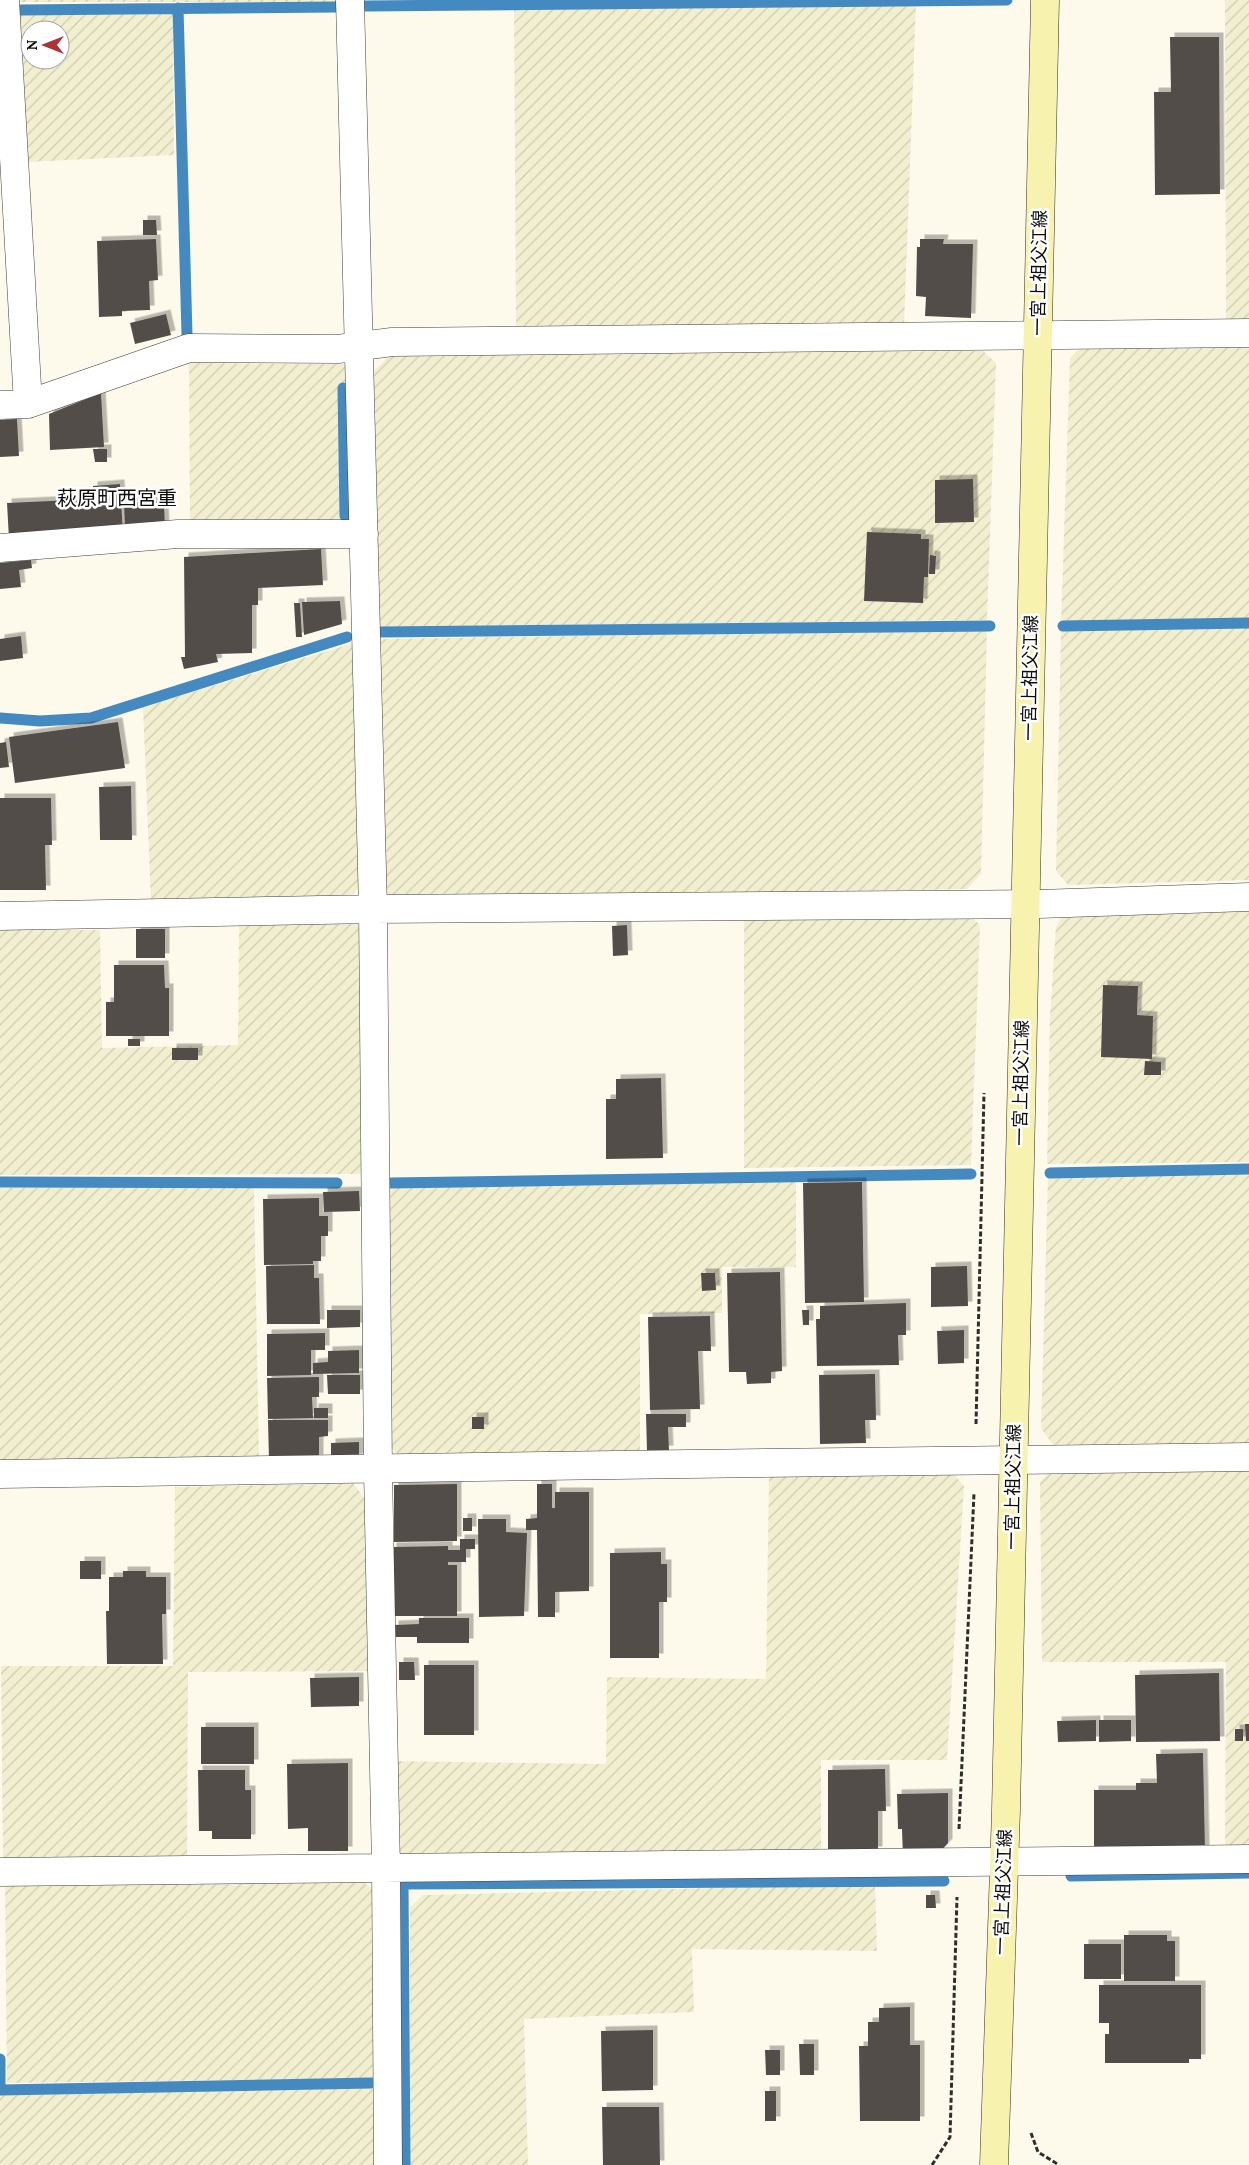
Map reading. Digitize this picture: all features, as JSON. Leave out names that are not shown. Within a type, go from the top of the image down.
[{"type":"main road","name":"一宮上祖父江線","points":[[994,2165],[1014,1459],[1045,0]]},
{"type":"street","points":[[6,0],[5,95],[28,404]]},
{"type":"street","points":[[350,0],[357,347],[364,534],[373,909],[378,1470],[386,1868],[388,2165]]},
{"type":"street","points":[[0,405],[28,404],[189,348],[338,349],[392,342],[1249,333]]},
{"type":"street","points":[[0,548],[178,534],[364,534]]},
{"type":"street","points":[[0,916],[373,909],[1025,904],[1249,897]]},
{"type":"street","points":[[0,1474],[378,1470],[975,1459],[1249,1457]]},
{"type":"street","points":[[0,1872],[1249,1859]]},
{"type":"path","points":[[932,2165],[950,2136],[958,1863],[975,1459],[984,1093]]},
{"type":"shaded area","points":[[18,0],[339,0],[339,2],[18,2]]},
{"type":"shaded area","points":[[1225,0],[1249,0],[1249,322],[1226,323]]},
{"type":"shaded area","points":[[916,3],[904,326],[516,331],[514,8]]},
{"type":"shaded area","points":[[18,11],[173,11],[174,155],[26,162],[21,70],[70,70],[70,20],[20,20],[20,49]]},
{"type":"shaded area","points":[[1249,343],[1249,620],[1061,624],[1070,358],[1082,346]]},
{"type":"shaded area","points":[[983,351],[996,363],[987,620],[378,627],[371,374],[391,354]]},
{"type":"shaded area","points":[[189,363],[346,364],[351,511],[332,527],[190,527]]},
{"type":"shaded area","points":[[1249,626],[1249,880],[1068,885],[1056,871],[1061,631]]},
{"type":"shaded area","points":[[987,629],[981,874],[967,889],[394,899],[381,889],[381,639]]},
{"type":"shaded area","points":[[360,641],[365,881],[348,901],[151,902],[143,707]]},
{"type":"shaded area","points":[[1249,907],[1249,1162],[1047,1164],[1050,1016],[1056,927],[1065,911]]},
{"type":"shaded area","points":[[967,913],[980,925],[971,1165],[744,1168],[744,915]]},
{"type":"shaded area","points":[[357,923],[363,932],[362,1174],[0,1175],[0,930],[100,930],[102,1048],[238,1045],[239,926]]},
{"type":"shaded area","points":[[1249,1173],[1249,1444],[1053,1445],[1041,1428],[1048,1177]]},
{"type":"shaded area","points":[[796,1179],[796,1267],[722,1267],[722,1313],[640,1314],[640,1454],[405,1461],[391,1448],[388,1186]]},
{"type":"shaded area","points":[[254,1187],[259,1461],[0,1463],[0,1188]]},
{"type":"shaded area","points":[[1249,1466],[1249,1849],[1225,1849],[1226,1662],[1042,1662],[1040,1482],[1053,1468]]},
{"type":"shaded area","points":[[952,1472],[964,1486],[947,1760],[821,1760],[821,1859],[394,1865],[390,1761],[606,1764],[607,1677],[766,1679],[769,1477]]},
{"type":"shaded area","points":[[353,1483],[365,1499],[368,1671],[188,1672],[187,1862],[3,1862],[1,1666],[173,1666],[175,1487]]},
{"type":"shaded area","points":[[361,1880],[375,1891],[377,2078],[7,2083],[5,1882]]},
{"type":"shaded area","points":[[875,1884],[877,1951],[692,1949],[694,2012],[524,2019],[528,2165],[410,2165],[410,1907],[423,1895]]},
{"type":"shaded area","points":[[376,2088],[377,2165],[0,2165],[0,2092]]},
{"type":"building","points":[[1170,37],[1219,37],[1220,194],[1155,195],[1154,92],[1171,92]]},
{"type":"building","points":[[143,220],[156,220],[157,235],[143,235]]},
{"type":"building","points":[[156,239],[158,280],[149,281],[150,310],[122,311],[122,316],[99,317],[97,241]]},
{"type":"building","points":[[920,239],[944,239],[943,244],[973,244],[971,318],[925,316],[926,297],[916,296],[917,247],[920,247]]},
{"type":"building","points":[[166,314],[171,335],[135,344],[130,323]]},
{"type":"building","points":[[101,393],[104,447],[50,450],[49,414]]},
{"type":"building","points":[[17,419],[19,456],[0,457],[0,420]]},
{"type":"building","points":[[93,449],[107,449],[107,462],[95,462]]},
{"type":"building","points":[[973,479],[974,522],[935,523],[935,480]]},
{"type":"building","points":[[120,484],[123,533],[9,539],[7,503],[93,499],[93,486]]},
{"type":"building","points":[[164,501],[165,531],[125,528],[124,503]]},
{"type":"building","points":[[867,532],[921,534],[921,539],[929,539],[928,577],[924,577],[923,603],[864,601]]},
{"type":"building","points":[[321,549],[323,585],[258,588],[258,605],[252,605],[252,653],[216,654],[218,662],[184,669],[181,657],[185,657],[184,557]]},
{"type":"building","points":[[930,555],[936,556],[935,574],[929,574]]},
{"type":"building","points":[[31,560],[32,568],[19,570],[21,587],[0,589],[0,563]]},
{"type":"building","points":[[340,601],[342,624],[304,635],[302,602]]},
{"type":"building","points":[[294,603],[300,603],[302,637],[296,637]]},
{"type":"building","points":[[21,636],[23,658],[0,661],[0,639]]},
{"type":"building","points":[[118,722],[125,768],[15,783],[9,737]]},
{"type":"building","points":[[6,742],[9,767],[0,768],[0,743]]},
{"type":"building","points":[[131,786],[132,840],[100,840],[99,787]]},
{"type":"building","points":[[0,798],[51,798],[52,845],[45,845],[46,890],[0,890]]},
{"type":"building","points":[[627,925],[628,955],[613,956],[612,926]]},
{"type":"building","points":[[136,929],[165,929],[165,958],[136,958]]},
{"type":"building","points":[[114,965],[164,965],[165,988],[169,988],[169,1036],[106,1036],[106,1002],[114,1002]]},
{"type":"building","points":[[1103,985],[1138,986],[1137,1015],[1153,1016],[1152,1059],[1101,1057]]},
{"type":"building","points":[[128,1039],[140,1039],[140,1046],[128,1046]]},
{"type":"building","points":[[172,1048],[198,1048],[198,1060],[172,1060]]},
{"type":"building","points":[[1145,1061],[1161,1062],[1161,1075],[1144,1075]]},
{"type":"building","points":[[661,1078],[663,1158],[606,1159],[606,1099],[616,1099],[616,1079]]},
{"type":"building","points":[[862,1182],[864,1302],[805,1303],[803,1183]]},
{"type":"building","points":[[359,1191],[360,1211],[324,1212],[323,1192]]},
{"type":"building","points":[[319,1198],[319,1216],[328,1216],[328,1236],[321,1236],[321,1261],[313,1261],[313,1264],[264,1265],[263,1199]]},
{"type":"building","points":[[314,1265],[314,1278],[319,1278],[320,1324],[267,1324],[266,1266]]},
{"type":"building","points":[[967,1266],[968,1306],[931,1307],[931,1267]]},
{"type":"building","points":[[780,1272],[782,1371],[771,1372],[771,1383],[747,1384],[746,1372],[729,1372],[727,1273]]},
{"type":"building","points":[[701,1273],[715,1273],[716,1290],[702,1291]]},
{"type":"building","points":[[906,1303],[906,1335],[898,1335],[899,1365],[817,1366],[816,1319],[820,1319],[820,1306]]},
{"type":"building","points":[[327,1310],[360,1310],[360,1327],[327,1328]]},
{"type":"building","points":[[802,1310],[809,1310],[809,1325],[803,1325]]},
{"type":"building","points":[[710,1316],[711,1351],[698,1351],[700,1409],[650,1410],[648,1317]]},
{"type":"building","points":[[964,1330],[964,1363],[938,1364],[937,1331]]},
{"type":"building","points":[[325,1333],[325,1350],[311,1350],[311,1375],[267,1376],[267,1334]]},
{"type":"building","points":[[359,1350],[359,1373],[313,1374],[313,1363],[328,1362],[328,1351]]},
{"type":"building","points":[[875,1374],[876,1420],[865,1420],[866,1443],[820,1444],[819,1375]]},
{"type":"building","points":[[327,1375],[360,1375],[360,1394],[328,1394]]},
{"type":"building","points":[[319,1377],[319,1397],[312,1397],[313,1418],[268,1419],[267,1378]]},
{"type":"building","points":[[314,1408],[328,1408],[328,1418],[314,1418]]},
{"type":"building","points":[[646,1414],[686,1414],[686,1427],[668,1427],[669,1450],[647,1451]]},
{"type":"building","points":[[472,1417],[484,1417],[484,1429],[472,1429]]},
{"type":"building","points":[[268,1420],[328,1420],[328,1436],[319,1437],[319,1459],[269,1460]]},
{"type":"building","points":[[359,1442],[359,1458],[331,1459],[331,1443]]},
{"type":"building","points":[[457,1484],[457,1541],[394,1542],[394,1485]]},
{"type":"building","points":[[537,1484],[552,1484],[552,1508],[555,1508],[555,1492],[589,1492],[589,1591],[555,1592],[555,1617],[538,1617],[537,1530],[526,1530],[526,1519],[537,1518]]},
{"type":"building","points":[[463,1518],[472,1518],[472,1531],[463,1531]]},
{"type":"building","points":[[478,1519],[506,1519],[506,1532],[527,1533],[524,1616],[479,1617]]},
{"type":"building","points":[[460,1539],[475,1539],[475,1549],[466,1549],[466,1562],[448,1562],[448,1565],[457,1565],[457,1616],[389,1616],[392,1547],[448,1546],[448,1550],[460,1550]]},
{"type":"building","points":[[661,1552],[661,1564],[667,1564],[667,1602],[659,1602],[659,1658],[610,1658],[610,1553]]},
{"type":"building","points":[[80,1561],[101,1561],[101,1579],[80,1579]]},
{"type":"building","points":[[123,1571],[146,1571],[146,1577],[166,1577],[166,1614],[162,1614],[163,1664],[107,1664],[106,1611],[109,1611],[109,1577],[123,1577]]},
{"type":"building","points":[[419,1618],[469,1618],[469,1643],[417,1643],[417,1637],[394,1637],[394,1625],[419,1624]]},
{"type":"building","points":[[399,1662],[414,1662],[415,1680],[399,1680]]},
{"type":"building","points":[[424,1665],[474,1665],[474,1735],[424,1735]]},
{"type":"building","points":[[1219,1673],[1220,1741],[1136,1742],[1135,1675]]},
{"type":"building","points":[[359,1677],[359,1706],[311,1707],[310,1678]]},
{"type":"building","points":[[1096,1720],[1096,1741],[1058,1742],[1057,1721]]},
{"type":"building","points":[[1099,1720],[1131,1720],[1131,1741],[1099,1742]]},
{"type":"building","points":[[1245,1724],[1249,1724],[1249,1741],[1246,1741]]},
{"type":"building","points":[[201,1727],[254,1727],[254,1764],[201,1764]]},
{"type":"building","points":[[1235,1729],[1243,1729],[1243,1741],[1235,1741]]},
{"type":"building","points":[[1203,1753],[1205,1850],[1094,1851],[1094,1790],[1136,1790],[1136,1783],[1157,1783],[1156,1754]]},
{"type":"building","points":[[348,1763],[348,1851],[308,1851],[308,1828],[288,1829],[287,1764]]},
{"type":"building","points":[[885,1769],[886,1811],[878,1811],[878,1851],[828,1851],[828,1770]]},
{"type":"building","points":[[198,1770],[245,1770],[245,1790],[251,1790],[251,1839],[212,1839],[212,1831],[199,1831]]},
{"type":"building","points":[[948,1793],[948,1843],[936,1856],[903,1857],[902,1829],[898,1829],[897,1794]]},
{"type":"building","points":[[926,1895],[935,1895],[936,1908],[926,1908]]},
{"type":"building","points":[[1124,1935],[1167,1935],[1167,1941],[1175,1941],[1175,1981],[1124,1981]]},
{"type":"building","points":[[1084,1944],[1121,1944],[1121,1979],[1084,1979]]},
{"type":"building","points":[[1099,1985],[1201,1985],[1201,2059],[1189,2059],[1189,2063],[1105,2063],[1105,2034],[1109,2034],[1109,2023],[1099,2023]]},
{"type":"building","points":[[910,2007],[910,2045],[920,2045],[920,2121],[860,2121],[859,2046],[868,2046],[868,2022],[879,2022],[879,2008]]},
{"type":"building","points":[[653,2030],[653,2090],[602,2091],[601,2031]]},
{"type":"building","points":[[799,2044],[814,2044],[814,2075],[800,2075]]},
{"type":"building","points":[[765,2050],[780,2050],[780,2075],[766,2075]]},
{"type":"building","points":[[765,2091],[776,2091],[776,2121],[765,2121]]},
{"type":"building","points":[[602,2107],[659,2107],[660,2165],[603,2165]]},
{"type":"waterway","points":[[366,6],[1007,0]]},
{"type":"waterway","points":[[21,10],[336,7]]},
{"type":"waterway","points":[[178,8],[187,335]]},
{"type":"waterway","points":[[343,388],[345,516]]},
{"type":"waterway","points":[[1063,626],[1249,623]]},
{"type":"waterway","points":[[380,632],[990,626]]},
{"type":"waterway","points":[[0,718],[40,721],[91,718],[347,637]]},
{"type":"waterway","points":[[1050,1173],[1249,1169]]},
{"type":"waterway","points":[[391,1183],[971,1174]]},
{"type":"waterway","points":[[0,1182],[337,1183]]},
{"type":"waterway","points":[[1071,1876],[1249,1873]]},
{"type":"waterway","points":[[405,2165],[403,1884],[944,1881]]},
{"type":"waterway","points":[[0,2059],[0,2090]]},
{"type":"waterway","points":[[0,2090],[371,2083]]},
{"type":"district","name":"萩原町西宮重","points":[[117,498]]}]
